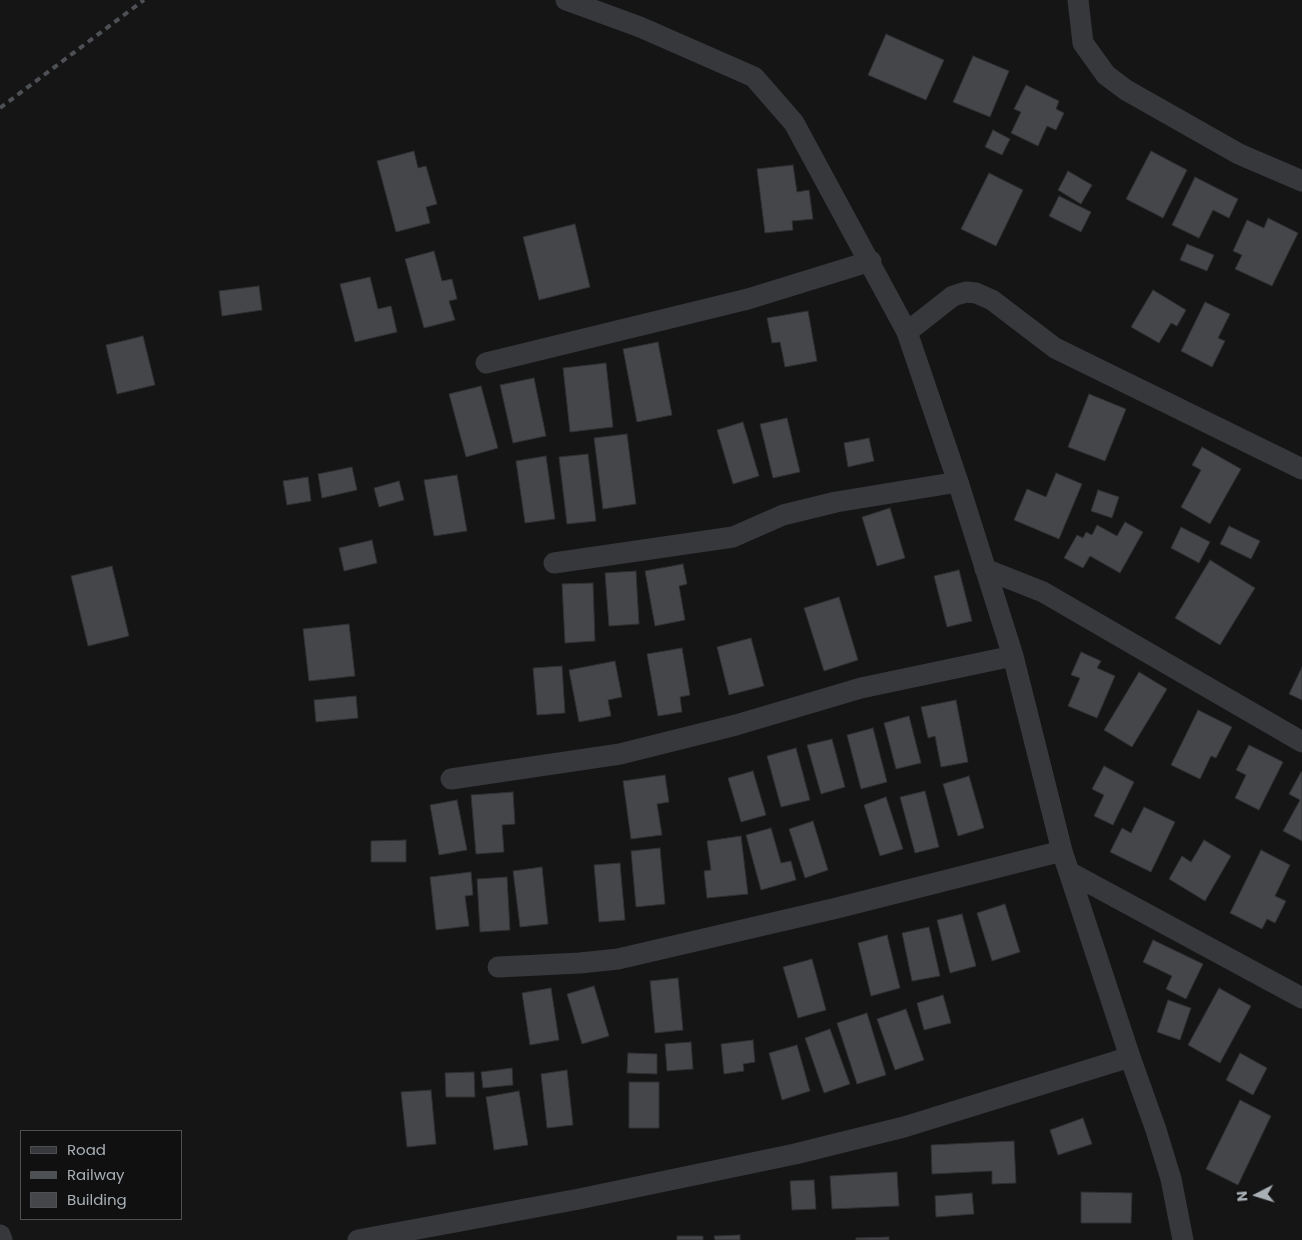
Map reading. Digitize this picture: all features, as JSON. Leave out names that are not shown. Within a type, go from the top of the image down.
[{"type":"street","points":[[566,0],[640,27],[754,77],[794,123],[908,332],[1013,656],[1062,851],[1156,1130],[1188,1238]]},
{"type":"street","points":[[1078,0],[1083,43],[1106,74],[1113,80],[1126,90],[1239,154],[1302,181]]},
{"type":"street","points":[[486,363],[748,299],[870,261]]},
{"type":"street","points":[[908,332],[954,296],[966,292],[976,293],[992,300],[1055,348],[1302,469]]},
{"type":"street","points":[[554,563],[733,536],[782,515],[836,502],[958,482]]},
{"type":"street","points":[[985,570],[1043,592],[1302,742]]},
{"type":"street","points":[[451,779],[620,754],[736,725],[861,688],[1013,656]]},
{"type":"street","points":[[498,967],[618,959],[1062,851]]},
{"type":"street","points":[[1069,872],[1302,998]]},
{"type":"street","points":[[358,1240],[579,1199],[795,1154],[904,1127],[1130,1057]]},
{"type":"street","points":[[0,1236],[2,1240]]},
{"type":"building","points":[[886,34],[944,60],[926,100],[868,75]]},
{"type":"building","points":[[973,56],[1009,71],[990,117],[953,102]]},
{"type":"building","points":[[1026,85],[1059,101],[1056,109],[1064,113],[1056,130],[1047,126],[1038,146],[1011,133],[1021,112],[1014,109]]},
{"type":"building","points":[[993,130],[1010,139],[1002,155],[985,147]]},
{"type":"building","points":[[414,151],[418,168],[426,166],[437,204],[426,207],[430,223],[396,232],[377,161]]},
{"type":"building","points":[[1151,151],[1187,170],[1163,218],[1126,199]]},
{"type":"building","points":[[793,165],[797,192],[809,190],[813,219],[792,221],[793,230],[765,233],[757,169]]},
{"type":"building","points":[[1068,171],[1092,185],[1081,204],[1058,190]]},
{"type":"building","points":[[989,173],[1023,190],[996,246],[961,229]]},
{"type":"building","points":[[1195,177],[1238,199],[1229,218],[1213,210],[1199,238],[1172,225]]},
{"type":"building","points":[[1059,196],[1091,212],[1081,232],[1049,216]]},
{"type":"building","points":[[1268,218],[1298,233],[1272,286],[1235,269],[1242,255],[1233,251],[1247,220],[1264,228]]},
{"type":"building","points":[[575,224],[590,287],[539,300],[523,237]]},
{"type":"building","points":[[1187,244],[1214,255],[1207,271],[1180,260]]},
{"type":"building","points":[[434,251],[442,281],[452,279],[457,299],[449,301],[455,320],[424,328],[405,259]]},
{"type":"building","points":[[370,277],[378,309],[391,306],[397,332],[355,342],[340,284]]},
{"type":"building","points":[[259,286],[262,310],[222,316],[219,291]]},
{"type":"building","points":[[1153,290],[1186,310],[1177,326],[1171,323],[1159,343],[1131,327]]},
{"type":"building","points":[[1205,302],[1230,314],[1218,338],[1225,341],[1212,367],[1181,351]]},
{"type":"building","points":[[808,311],[817,361],[785,367],[780,342],[772,343],[767,318]]},
{"type":"building","points":[[143,336],[155,385],[117,394],[106,345]]},
{"type":"building","points":[[658,342],[672,415],[637,422],[623,349]]},
{"type":"building","points":[[606,363],[613,427],[570,432],[563,368]]},
{"type":"building","points":[[534,378],[546,436],[513,443],[500,385]]},
{"type":"building","points":[[481,386],[498,448],[466,457],[449,394]]},
{"type":"building","points":[[1089,394],[1126,409],[1105,461],[1068,447]]},
{"type":"building","points":[[787,418],[800,472],[773,478],[760,424]]},
{"type":"building","points":[[743,422],[759,476],[733,484],[717,430]]},
{"type":"building","points":[[627,434],[636,504],[603,509],[594,438]]},
{"type":"building","points":[[869,438],[874,461],[848,467],[844,443]]},
{"type":"building","points":[[1202,447],[1241,469],[1210,524],[1181,507],[1201,470],[1192,465]]},
{"type":"building","points":[[588,454],[596,521],[567,524],[559,457]]},
{"type":"building","points":[[546,456],[555,519],[525,523],[516,461]]},
{"type":"building","points":[[352,467],[357,490],[322,498],[318,474]]},
{"type":"building","points":[[1056,473],[1082,484],[1059,539],[1014,520],[1027,489],[1046,497]]},
{"type":"building","points":[[457,475],[467,531],[434,536],[424,480]]},
{"type":"building","points":[[308,477],[311,501],[287,505],[283,481]]},
{"type":"building","points":[[399,481],[404,500],[379,507],[374,488]]},
{"type":"building","points":[[1098,490],[1119,497],[1112,518],[1091,511]]},
{"type":"building","points":[[890,508],[905,558],[877,566],[862,517]]},
{"type":"building","points":[[1125,522],[1143,532],[1120,573],[1090,556],[1083,568],[1064,558],[1077,535],[1083,538],[1086,532],[1092,535],[1097,525],[1117,536]]},
{"type":"building","points":[[1229,526],[1260,541],[1251,559],[1220,544]]},
{"type":"building","points":[[1181,527],[1210,542],[1199,563],[1171,548]]},
{"type":"building","points":[[372,540],[377,563],[344,571],[339,548]]},
{"type":"building","points":[[1210,560],[1255,588],[1220,645],[1175,618]]},
{"type":"building","points":[[683,564],[687,584],[679,586],[685,620],[655,626],[645,571]]},
{"type":"building","points":[[112,566],[129,636],[88,646],[71,576]]},
{"type":"building","points":[[959,570],[972,621],[947,627],[934,576]]},
{"type":"building","points":[[636,571],[639,624],[609,626],[605,573]]},
{"type":"building","points":[[593,583],[595,641],[565,643],[562,584]]},
{"type":"building","points":[[839,597],[858,660],[824,671],[804,608]]},
{"type":"building","points":[[349,624],[355,676],[309,681],[303,629]]},
{"type":"building","points":[[751,638],[764,686],[729,695],[717,647]]},
{"type":"building","points":[[682,648],[690,695],[680,697],[682,712],[658,716],[647,654]]},
{"type":"building","points":[[1081,652],[1101,661],[1097,668],[1115,676],[1097,718],[1068,706],[1080,678],[1071,675]]},
{"type":"building","points":[[615,661],[622,697],[608,700],[611,716],[579,722],[569,670]]},
{"type":"building","points":[[562,666],[565,713],[537,715],[533,668]]},
{"type":"building","points":[[1302,667],[1302,700],[1289,694]]},
{"type":"building","points":[[1139,672],[1167,689],[1132,747],[1104,730]]},
{"type":"building","points":[[356,696],[358,718],[316,722],[314,700]]},
{"type":"building","points":[[956,700],[968,762],[941,767],[935,736],[928,738],[921,707]]},
{"type":"building","points":[[1198,710],[1232,727],[1216,758],[1211,756],[1200,779],[1171,765]]},
{"type":"building","points":[[909,716],[921,763],[896,769],[884,723]]},
{"type":"building","points":[[873,728],[887,782],[861,789],[847,735]]},
{"type":"building","points":[[832,739],[845,787],[821,794],[807,745]]},
{"type":"building","points":[[1249,745],[1283,762],[1259,810],[1235,798],[1246,775],[1236,770]]},
{"type":"building","points":[[796,748],[810,800],[781,807],[767,756]]},
{"type":"building","points":[[1104,766],[1134,782],[1113,825],[1094,816],[1104,795],[1092,789]]},
{"type":"building","points":[[753,771],[766,815],[741,822],[728,778]]},
{"type":"building","points":[[1301,772],[1302,841],[1283,831],[1300,800],[1289,794]]},
{"type":"building","points":[[665,775],[669,802],[657,804],[662,835],[631,839],[623,781]]},
{"type":"building","points":[[969,776],[984,828],[958,836],[943,784]]},
{"type":"building","points":[[925,791],[939,847],[915,853],[900,797]]},
{"type":"building","points":[[513,792],[515,824],[502,825],[504,852],[476,854],[471,795]]},
{"type":"building","points":[[886,797],[903,849],[880,856],[864,805]]},
{"type":"building","points":[[457,800],[467,850],[439,855],[430,805]]},
{"type":"building","points":[[1144,807],[1175,822],[1151,872],[1110,852],[1122,828],[1131,833]]},
{"type":"building","points":[[813,821],[828,870],[805,878],[789,829]]},
{"type":"building","points":[[771,828],[781,863],[791,861],[796,880],[761,890],[746,835]]},
{"type":"building","points":[[741,836],[748,894],[707,898],[704,871],[711,870],[707,841]]},
{"type":"building","points":[[406,840],[406,862],[371,862],[371,841]]},
{"type":"building","points":[[1204,840],[1231,856],[1205,901],[1169,879],[1182,856],[1191,862]]},
{"type":"building","points":[[660,848],[665,904],[636,907],[631,851]]},
{"type":"building","points":[[1261,850],[1290,865],[1275,896],[1286,901],[1275,923],[1267,919],[1262,929],[1230,913]]},
{"type":"building","points":[[620,863],[625,920],[599,922],[594,865]]},
{"type":"building","points":[[542,867],[548,924],[520,927],[513,871]]},
{"type":"building","points":[[471,872],[473,895],[465,896],[469,926],[436,930],[430,877]]},
{"type":"building","points":[[507,877],[510,930],[480,932],[477,879]]},
{"type":"building","points":[[1005,904],[1020,952],[992,961],[977,913]]},
{"type":"building","points":[[962,914],[976,966],[950,973],[937,920]]},
{"type":"building","points":[[929,927],[940,976],[912,981],[902,933]]},
{"type":"building","points":[[887,935],[900,988],[871,996],[858,943]]},
{"type":"building","points":[[1153,940],[1203,964],[1186,999],[1166,989],[1172,976],[1143,962]]},
{"type":"building","points":[[812,959],[826,1010],[798,1018],[783,967]]},
{"type":"building","points":[[678,978],[683,1030],[655,1033],[650,981]]},
{"type":"building","points":[[594,986],[609,1036],[582,1044],[567,994]]},
{"type":"building","points":[[551,988],[559,1040],[530,1045],[522,993]]},
{"type":"building","points":[[1219,988],[1251,1006],[1220,1063],[1188,1045]]},
{"type":"building","points":[[943,995],[951,1023],[924,1030],[917,1003]]},
{"type":"building","points":[[1168,1000],[1191,1008],[1180,1040],[1157,1032]]},
{"type":"building","points":[[906,1009],[924,1060],[895,1070],[877,1019]]},
{"type":"building","points":[[867,1013],[886,1075],[857,1084],[837,1023]]},
{"type":"building","points":[[830,1029],[850,1084],[824,1093],[805,1038]]},
{"type":"building","points":[[753,1040],[755,1062],[743,1064],[744,1071],[724,1074],[721,1044]]},
{"type":"building","points":[[691,1042],[693,1069],[667,1071],[665,1044]]},
{"type":"building","points":[[797,1045],[810,1091],[782,1100],[769,1053]]},
{"type":"building","points":[[628,1053],[657,1054],[657,1074],[627,1073]]},
{"type":"building","points":[[1240,1053],[1267,1068],[1253,1095],[1226,1080]]},
{"type":"building","points":[[512,1068],[513,1085],[483,1088],[481,1072]]},
{"type":"building","points":[[567,1070],[573,1125],[547,1128],[541,1074]]},
{"type":"building","points":[[474,1072],[475,1097],[446,1097],[445,1073]]},
{"type":"building","points":[[629,1082],[659,1082],[659,1128],[629,1128]]},
{"type":"building","points":[[431,1090],[436,1144],[407,1147],[401,1092]]},
{"type":"building","points":[[519,1091],[528,1145],[494,1150],[486,1097]]},
{"type":"building","points":[[1240,1100],[1271,1116],[1238,1185],[1206,1169]]},
{"type":"building","points":[[1083,1118],[1092,1144],[1058,1155],[1050,1130]]},
{"type":"building","points":[[1014,1141],[1016,1183],[992,1184],[992,1171],[932,1174],[931,1145]]},
{"type":"building","points":[[897,1172],[899,1206],[832,1209],[830,1176]]},
{"type":"building","points":[[814,1180],[816,1209],[792,1210],[790,1181]]},
{"type":"building","points":[[1081,1192],[1132,1193],[1131,1223],[1081,1223]]},
{"type":"building","points":[[972,1193],[974,1214],[936,1217],[935,1196]]},
{"type":"building","points":[[740,1235],[740,1240],[715,1240],[714,1236]]},
{"type":"building","points":[[677,1236],[703,1236],[703,1240],[677,1240]]},
{"type":"building","points":[[889,1237],[889,1240],[856,1240],[856,1238]]},
{"type":"railway","points":[[0,108],[144,0]]}]
